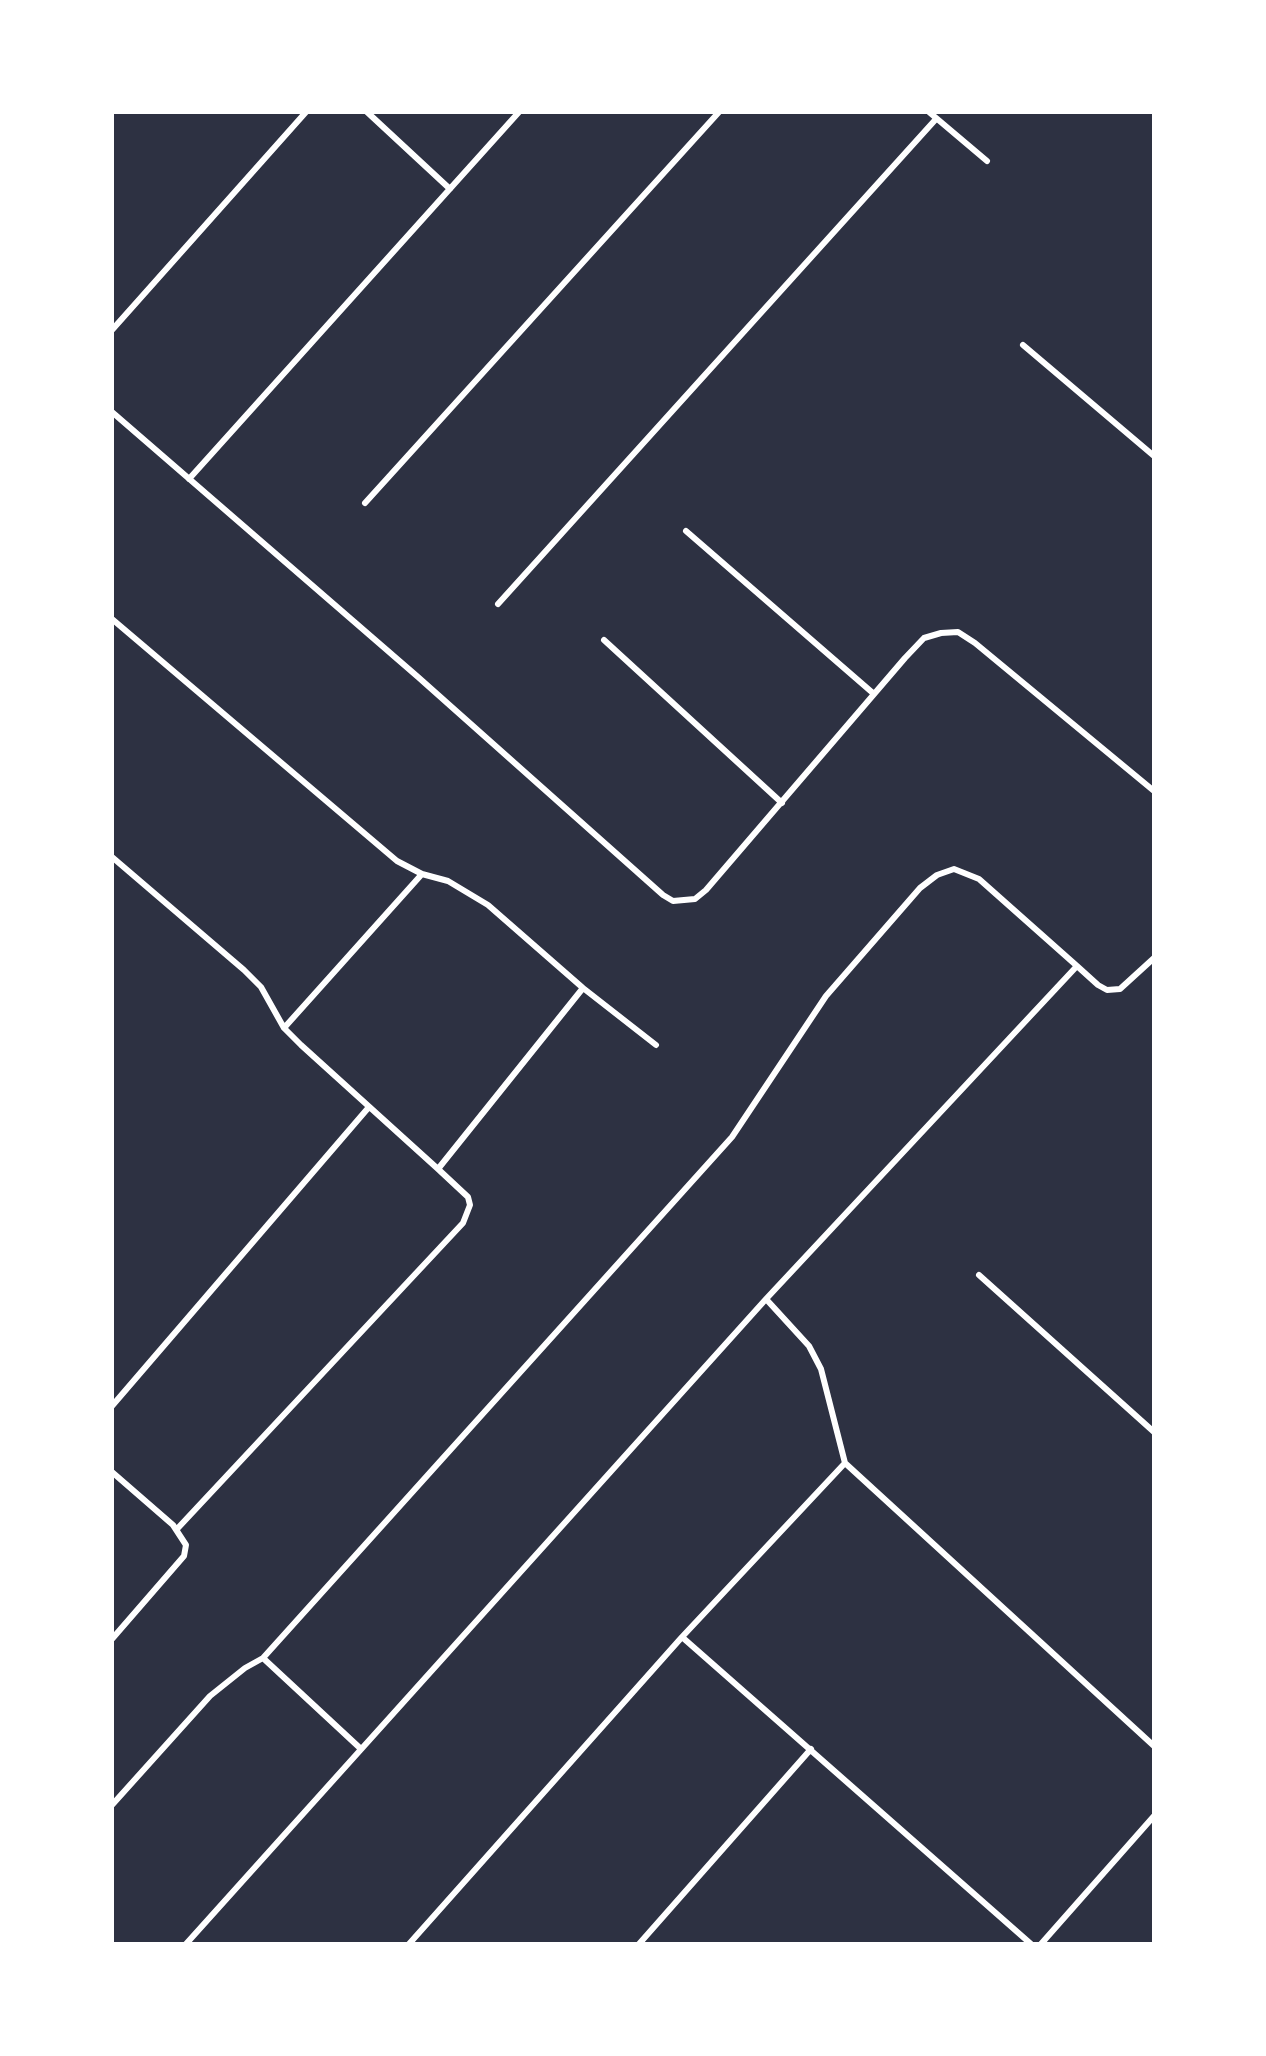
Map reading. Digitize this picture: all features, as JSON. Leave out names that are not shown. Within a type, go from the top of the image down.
[{"type":"street","points":[[112,330],[306,112]]},
{"type":"street","points":[[367,112],[450,189]]},
{"type":"street","points":[[189,478],[519,112]]},
{"type":"street","points":[[365,503],[718,112]]},
{"type":"street","points":[[929,112],[987,161]]},
{"type":"street","points":[[498,604],[936,119]]},
{"type":"street","points":[[1023,345],[1151,454],[1154,446]]},
{"type":"street","points":[[112,412],[672,901],[695,899],[706,890],[924,638],[941,633],[958,632],[1154,791]]},
{"type":"street","points":[[686,531],[874,694]]},
{"type":"street","points":[[112,619],[397,861],[422,873],[447,881],[489,905],[583,988],[656,1045]]},
{"type":"street","points":[[604,640],[782,802]]},
{"type":"street","points":[[112,857],[244,970],[261,987],[285,1028],[468,1197],[468,1214],[463,1223],[177,1529]]},
{"type":"street","points":[[112,1805],[210,1696],[245,1668],[263,1658],[732,1137],[826,996],[920,888],[937,875],[954,869],[979,879],[1098,985],[1107,990],[1120,989],[1154,958]]},
{"type":"street","points":[[285,1028],[422,873]]},
{"type":"street","points":[[186,1944],[766,1299],[1077,966]]},
{"type":"street","points":[[438,1169],[583,988]]},
{"type":"street","points":[[112,1407],[369,1107]]},
{"type":"street","points":[[980,1275],[1154,1432]]},
{"type":"street","points":[[766,1299],[810,1346],[821,1369],[845,1463],[1154,1746]]},
{"type":"street","points":[[409,1944],[682,1637],[845,1463]]},
{"type":"street","points":[[112,1472],[177,1529],[186,1545],[184,1556],[112,1639]]},
{"type":"street","points":[[682,1637],[1031,1944]]},
{"type":"street","points":[[263,1658],[361,1749]]},
{"type":"street","points":[[639,1944],[811,1749]]},
{"type":"street","points":[[1041,1944],[1154,1816]]}]
